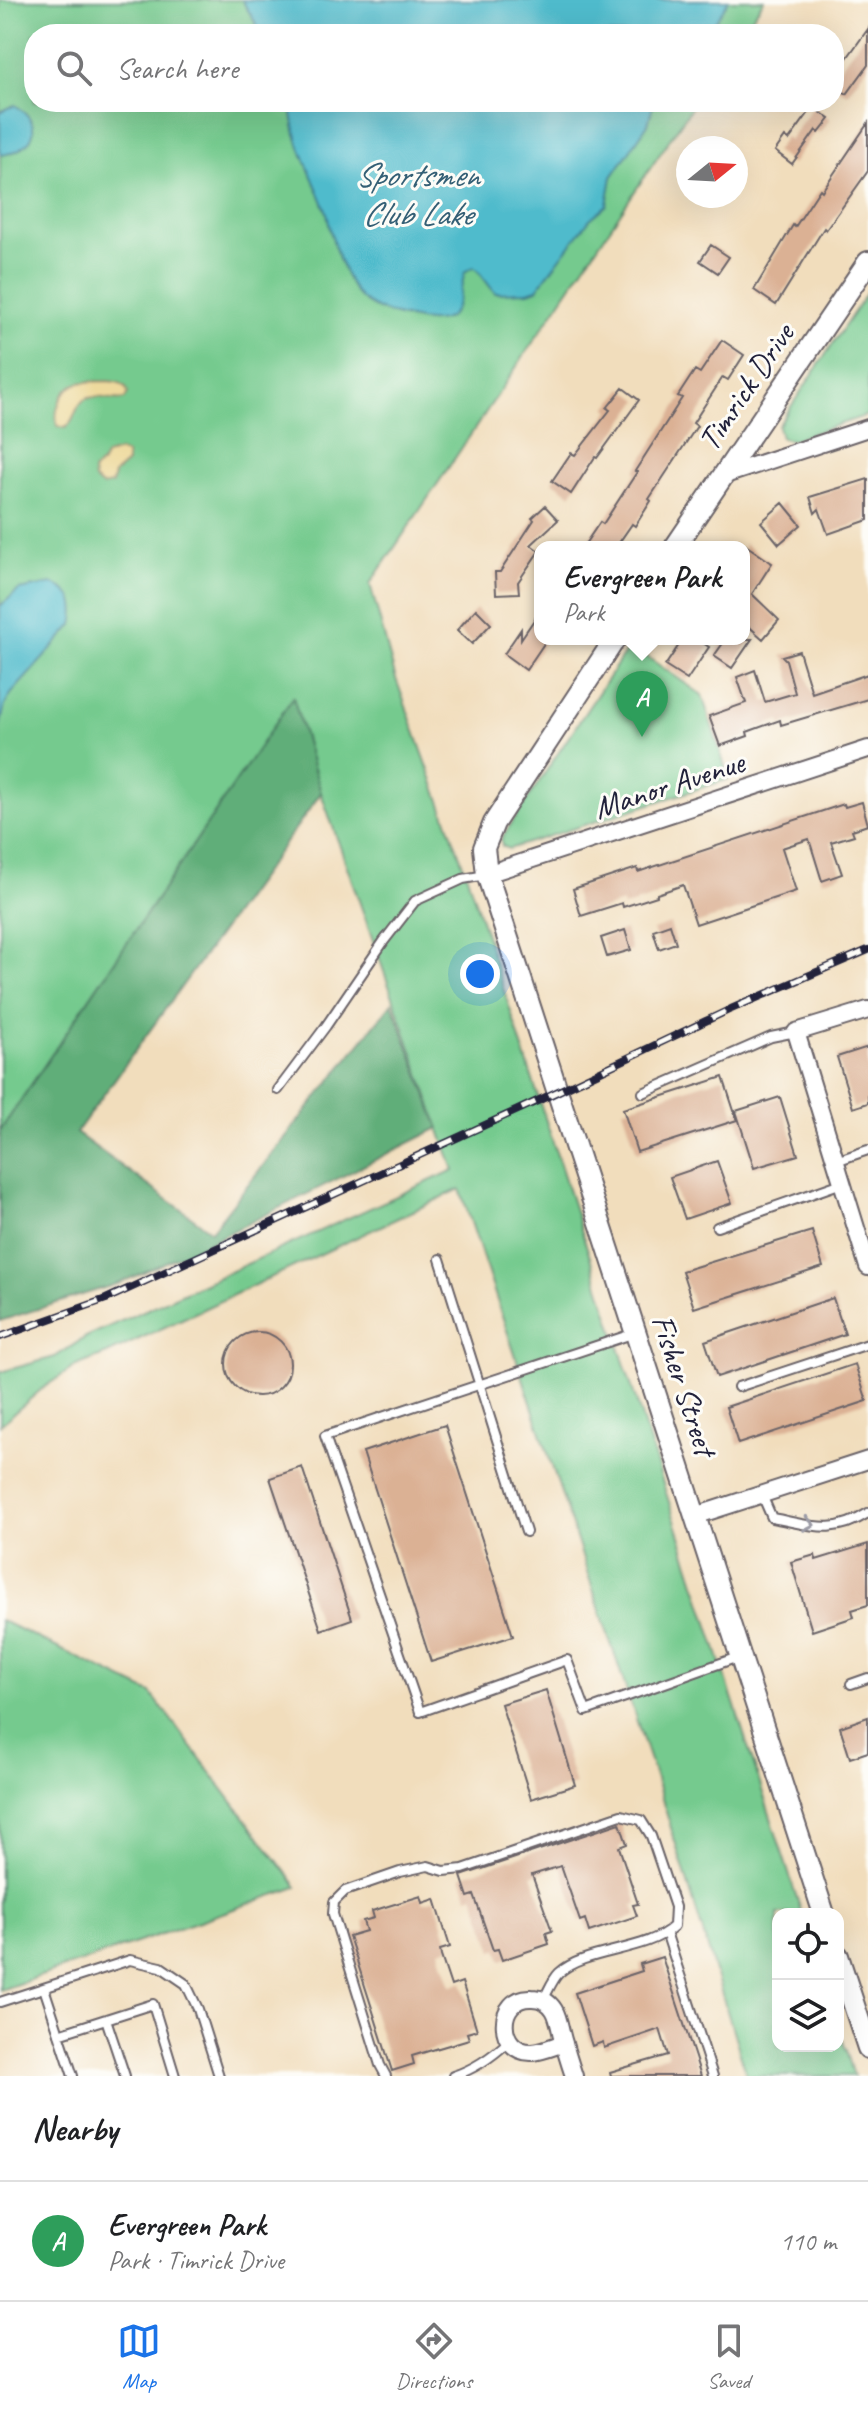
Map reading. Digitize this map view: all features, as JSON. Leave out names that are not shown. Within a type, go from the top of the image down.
[{"type":"street","name":"Timrick Drive","points":[[679,541],[868,262]]},
{"type":"street","points":[[722,476],[868,428]]},
{"type":"street","points":[[487,874],[484,848],[494,823],[611,645]]},
{"type":"street","name":"Manor Avenue","points":[[487,874],[868,749]]},
{"type":"street","name":"Fisher Street","points":[[487,874],[822,1908]]},
{"type":"street","points":[[868,1010],[796,1032],[868,1267]]},
{"type":"street","points":[[695,1516],[868,1460]]},
{"type":"street","points":[[844,1974],[868,2048]]},
{"type":"street","points":[[564,2043],[532,2052],[523,2051],[509,2041],[504,2026],[508,2010],[527,1998],[543,2000],[554,2010],[564,2043],[574,2076]]},
{"type":"lane","points":[[278,1090],[415,901],[453,882],[487,874]]},
{"type":"lane","points":[[643,1093],[771,1037],[796,1032]]},
{"type":"lane","points":[[836,1161],[868,1150]]},
{"type":"lane","points":[[717,1227],[842,1183]]},
{"type":"lane","points":[[440,1259],[526,1532]]},
{"type":"lane","points":[[636,1333],[325,1436],[420,1712],[567,1660],[586,1711],[741,1656]]},
{"type":"lane","points":[[738,1387],[868,1344]]},
{"type":"lane","points":[[762,1495],[772,1518],[833,1528],[853,1523],[868,1513]]},
{"type":"lane","points":[[851,1684],[868,1678]]},
{"type":"lane","points":[[386,2076],[333,1914],[334,1902],[345,1891],[414,1869],[428,1866],[444,1871],[463,1869],[621,1815],[641,1820],[651,1836],[675,1907],[674,1926],[666,1932],[571,1965],[557,1974],[543,2000]]},
{"type":"lane","points":[[666,1932],[713,2076]]},
{"type":"lane","points":[[0,2002],[130,1960],[161,1967],[186,1984],[198,2009],[219,2076]]},
{"type":"lane","points":[[44,1988],[73,2076]]},
{"type":"lane","points":[[59,2034],[153,2004],[175,2076]]},
{"type":"lane","points":[[106,2019],[125,2076]]},
{"type":"lane","points":[[453,2076],[491,2057],[509,2041]]},
{"type":"green space","points":[[0,0],[764,0],[748,24],[24,24],[24,112],[688,112],[370,584],[395,676],[467,876],[800,1908],[772,1908],[772,2052],[844,2052],[844,2044],[854,2076],[747,2076],[655,1776],[460,1189],[76,1366],[43,1388],[0,1425],[0,1372],[55,1357],[86,1337],[454,1170],[321,793],[293,698],[0,1131]]},
{"type":"green space","points":[[868,291],[868,415],[792,440],[781,438],[778,426]]},
{"type":"green space","points":[[630,645],[702,695],[729,779],[509,849],[502,846],[501,839]]},
{"type":"green space","points":[[293,697],[321,793],[76,1133],[211,1231],[392,1003],[439,1128],[223,1236],[120,1283],[0,1321],[0,1131]]},
{"type":"green space","points":[[0,1620],[151,1693],[297,1887],[0,1990]]},
{"type":"sand","points":[[108,381],[125,387],[128,393],[125,399],[99,397],[84,400],[69,425],[65,428],[58,426],[56,415],[59,403],[69,388],[82,382]]},
{"type":"sand","points":[[119,451],[126,454],[127,463],[114,474],[112,484],[102,486],[94,480],[93,471],[106,455]]},
{"type":"water","points":[[242,0],[729,0],[713,24],[256,24]]},
{"type":"water","points":[[15,105],[25,112],[33,128],[29,142],[2,155],[0,154],[0,112]]},
{"type":"water","name":"Sportsmen Club Lake","points":[[292,112],[651,112],[648,124],[612,177],[607,205],[590,219],[537,289],[495,293],[473,267],[465,272],[455,310],[443,320],[433,321],[386,312],[357,294],[339,259],[327,213],[300,146]]},
{"type":"water","points":[[52,584],[65,590],[72,599],[75,611],[73,625],[11,694],[0,727],[0,606],[19,590]]},
{"type":"building","points":[[868,29],[868,65],[847,94],[844,92],[844,62]]},
{"type":"building","points":[[809,112],[820,112],[830,119],[819,133],[816,130],[792,164],[775,151],[785,137],[789,140]]},
{"type":"building","points":[[868,123],[868,171],[826,230],[824,228],[776,305],[754,290],[793,225],[795,227],[820,189],[822,191]]},
{"type":"building","points":[[711,245],[729,257],[718,273],[700,261]]},
{"type":"building","points":[[722,340],[744,355],[728,380],[723,377],[693,423],[697,426],[635,526],[632,524],[620,541],[587,541],[600,522],[603,524],[637,472],[682,398],[678,396],[695,370],[700,373]]},
{"type":"building","points":[[623,388],[639,400],[571,494],[552,481],[571,453],[575,455],[610,410],[607,408]]},
{"type":"building","points":[[868,479],[868,520],[828,534],[819,509],[815,513],[810,497]]},
{"type":"building","points":[[783,503],[801,525],[779,544],[761,522]]},
{"type":"building","points":[[545,506],[558,520],[531,545],[534,547],[534,558],[518,582],[519,593],[496,594],[495,572],[500,572],[534,520],[532,518]]},
{"type":"building","points":[[750,548],[772,563],[752,594],[779,620],[763,639],[750,627]]},
{"type":"building","points":[[476,609],[491,624],[472,644],[457,630]]},
{"type":"building","points":[[534,620],[534,645],[543,645],[526,670],[504,654],[521,629],[521,639]]},
{"type":"building","points":[[679,645],[709,647],[687,680],[665,666]]},
{"type":"building","points":[[722,645],[748,645],[732,668],[714,656]]},
{"type":"building","points":[[799,651],[812,693],[868,674],[868,699],[781,725],[780,720],[720,746],[709,716],[746,703],[737,677],[755,670],[765,702],[795,693],[786,660],[782,656]]},
{"type":"building","points":[[862,802],[868,825],[852,830],[854,835],[831,842],[842,874],[822,881],[809,839],[782,848],[796,891],[696,924],[683,885],[623,907],[622,903],[581,916],[573,889],[637,868],[638,872],[844,804],[845,807]]},
{"type":"building","points":[[670,924],[676,943],[659,949],[653,930]]},
{"type":"building","points":[[625,930],[631,950],[607,957],[601,938]]},
{"type":"building","points":[[868,1047],[868,1103],[853,1108],[837,1057]]},
{"type":"building","points":[[723,1077],[737,1120],[637,1152],[623,1109]]},
{"type":"building","points":[[780,1097],[798,1155],[754,1168],[736,1111]]},
{"type":"building","points":[[717,1161],[732,1203],[685,1219],[670,1177]]},
{"type":"building","points":[[812,1231],[823,1267],[694,1308],[682,1271]]},
{"type":"building","points":[[833,1298],[845,1334],[717,1377],[705,1341]]},
{"type":"building","points":[[252,1332],[264,1332],[281,1341],[288,1352],[288,1376],[281,1387],[264,1396],[252,1396],[240,1391],[231,1382],[226,1370],[226,1358],[231,1346],[240,1337]]},
{"type":"building","points":[[855,1364],[867,1401],[738,1444],[726,1407]]},
{"type":"building","points":[[445,1425],[513,1636],[431,1662],[363,1452]]},
{"type":"building","points":[[302,1467],[352,1619],[321,1630],[270,1478]]},
{"type":"building","points":[[868,1544],[868,1605],[852,1610],[854,1617],[812,1631],[791,1562],[815,1555],[816,1560]]},
{"type":"building","points":[[546,1690],[575,1785],[531,1799],[501,1704]]},
{"type":"building","points":[[868,1717],[868,1752],[850,1758],[840,1727]]},
{"type":"building","points":[[620,1823],[627,1844],[619,1847],[638,1904],[633,1905],[637,1916],[589,1932],[585,1919],[580,1921],[561,1866],[532,1875],[552,1931],[546,1933],[549,1944],[502,1960],[498,1949],[493,1950],[474,1895],[468,1897],[461,1876]]},
{"type":"building","points":[[421,1896],[423,1903],[435,1899],[450,1947],[440,1950],[441,1956],[451,1986],[462,1982],[477,2030],[467,2033],[469,2039],[412,2056],[414,2064],[392,2071],[349,1936],[366,1931],[363,1921],[374,1918],[372,1911]]},
{"type":"building","points":[[662,1957],[701,2076],[611,2076],[610,2072],[668,2055],[660,2029],[604,2048],[603,2042],[592,2046],[575,1993],[642,1971],[640,1964]]},
{"type":"railway","points":[[0,1337],[106,1299],[731,1009],[868,950]]},
{"type":"place","name":"Evergreen Park","points":[[642,737]]}]
